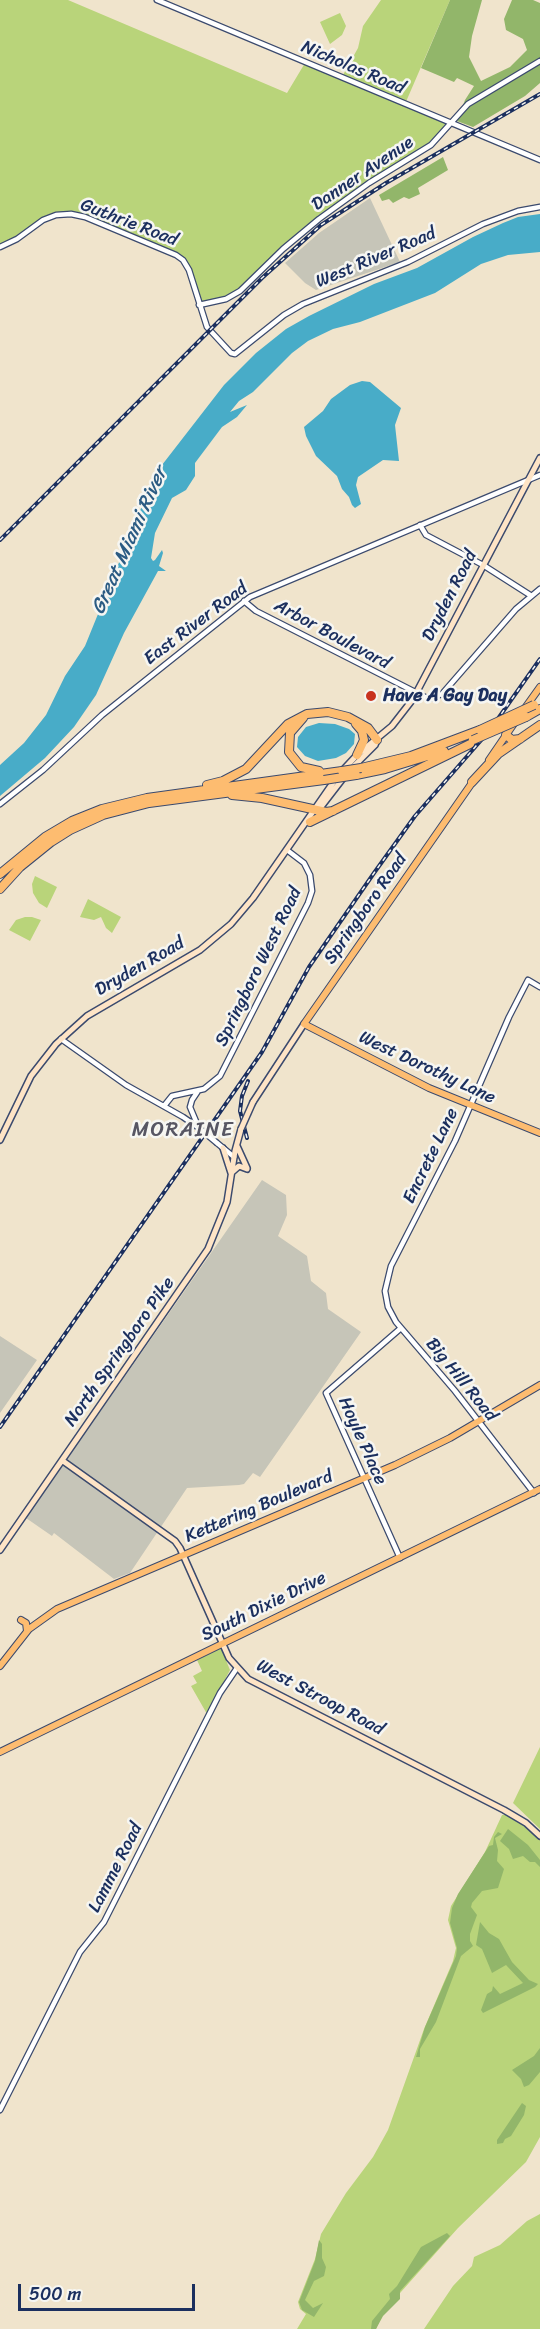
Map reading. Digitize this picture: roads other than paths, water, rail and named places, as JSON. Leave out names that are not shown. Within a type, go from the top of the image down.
[{"type":"highway","points":[[296,805],[305,810],[307,822],[345,806],[436,759],[526,717],[538,705]]},
{"type":"highway","points":[[0,889],[36,854],[81,825],[126,808],[329,775],[411,756],[538,705]]},
{"type":"highway","points":[[0,874],[37,842],[72,821],[102,809],[169,791],[211,785],[240,774],[257,759],[288,724],[307,714],[328,712],[348,717],[368,728],[377,740]]},
{"type":"highway","points":[[329,775],[298,765],[289,752],[290,733],[299,721],[316,715],[334,716],[356,724],[377,740]]},
{"type":"highway","points":[[356,724],[362,731],[364,740],[357,755]]},
{"type":"highway","points":[[472,782],[498,754],[540,725]]},
{"type":"highway","points":[[506,735],[512,740],[521,738]]},
{"type":"highway","points":[[147,798],[329,775],[356,775],[420,759],[471,742]]},
{"type":"highway","points":[[198,796],[240,796],[328,812],[345,806]]},
{"type":"main road","name":"Dryden Road","points":[[0,1140],[31,1076],[61,1039],[95,1010],[187,958],[216,937],[243,911],[333,782],[357,755],[377,740],[400,717],[416,694],[540,458]]},
{"type":"main road","name":"Springboro Road","points":[[234,1157],[241,1129],[265,1080],[540,687]]},
{"type":"main road","name":"Dryden Road","points":[[316,809],[375,745],[377,740]]},
{"type":"main road","name":"West Dorothy Lane","points":[[304,1024],[367,1057],[471,1106],[540,1133]]},
{"type":"main road","points":[[223,1148],[231,1173],[239,1166],[248,1169],[237,1143]]},
{"type":"main road","name":"North Springboro Pike","points":[[0,1550],[208,1249],[224,1214],[234,1157]]},
{"type":"main road","name":"Kettering Boulevard","points":[[0,1666],[27,1632],[57,1610],[364,1479],[428,1449],[540,1385]]},
{"type":"main road","name":"West Stroop Road","points":[[63,1461],[172,1538],[178,1545],[222,1642],[243,1675],[274,1694],[504,1810],[526,1823],[540,1836]]},
{"type":"main road","name":"South Dixie Drive","points":[[0,1752],[222,1642],[537,1491]]},
{"type":"main road","points":[[21,1620],[26,1623],[27,1632]]},
{"type":"street","name":"Nicholas Road","points":[[157,0],[540,160]]},
{"type":"street","name":"Danner Avenue","points":[[199,305],[222,300],[240,291],[283,249],[319,219],[383,174],[428,147],[475,99],[540,61]]},
{"type":"street","name":"West River Road","points":[[233,354],[241,351],[284,315],[303,304],[408,262],[483,224],[518,211],[540,207]]},
{"type":"street","name":"Guthrie Road","points":[[0,247],[49,217],[66,214],[85,217],[182,258],[191,273],[207,327],[233,354]]},
{"type":"street","name":"East River Road","points":[[0,804],[43,770],[102,714],[244,601],[258,593],[540,475]]},
{"type":"street","points":[[420,525],[426,535],[483,565],[530,595]]},
{"type":"street","points":[[416,694],[429,699],[442,694],[530,595],[540,589]]},
{"type":"street","name":"Arbor Boulevard","points":[[244,601],[256,610],[416,694]]},
{"type":"street","name":"Springboro West Road","points":[[198,1091],[212,1085],[223,1073],[310,899],[312,883],[308,870],[304,862],[287,850]]},
{"type":"street","name":"Encrete Lane","points":[[387,1278],[451,1150],[528,980],[540,987]]},
{"type":"street","points":[[61,1039],[126,1085],[199,1128],[234,1157]]},
{"type":"street","points":[[164,1106],[175,1094],[198,1091]]},
{"type":"street","points":[[198,1091],[190,1107],[199,1128]]},
{"type":"street","name":"Big Hill Road","points":[[387,1278],[385,1291],[388,1307],[401,1328],[537,1491]]},
{"type":"street","name":"Hoyle Place","points":[[400,1558],[326,1393],[401,1328]]},
{"type":"street","name":"Lamme Road","points":[[0,2110],[80,1952],[104,1922],[230,1676],[237,1668]]},
{"type":"street","points":[[230,1676],[243,1675]]},
{"type":"water","name":"Great Miami River","points":[[540,214],[540,252],[508,255],[481,264],[435,293],[360,322],[333,329],[308,341],[292,353],[253,392],[239,401],[230,412],[247,405],[237,417],[222,427],[195,463],[195,476],[186,490],[172,498],[155,533],[151,558],[155,560],[162,550],[159,566],[166,571],[158,571],[124,633],[96,695],[74,727],[45,758],[0,796],[0,765],[24,743],[46,715],[65,676],[85,646],[155,474],[224,385],[256,353],[286,329],[309,316],[374,284],[417,268],[503,223],[518,217]]},
{"type":"water","points":[[362,381],[370,382],[401,408],[395,425],[399,461],[383,460],[358,477],[356,485],[361,504],[355,508],[342,489],[337,476],[316,456],[304,427],[323,411],[331,399],[350,385]]},
{"type":"water","points":[[319,723],[335,724],[349,729],[355,734],[354,744],[346,753],[336,758],[318,761],[305,756],[297,747],[298,737],[306,727]]},
{"type":"railway","points":[[0,540],[262,278],[321,225],[386,183],[540,94]]},
{"type":"railway","points":[[0,1427],[262,1052],[309,967],[374,873],[415,816],[490,730],[540,659]]},
{"type":"railway","points":[[247,1138],[240,1111],[242,1096],[248,1081]]},
{"type":"place","name":"Have A Gay Day","points":[[371,696]]},
{"type":"district","name":"MORAINE","points":[[183,1131]]}]
